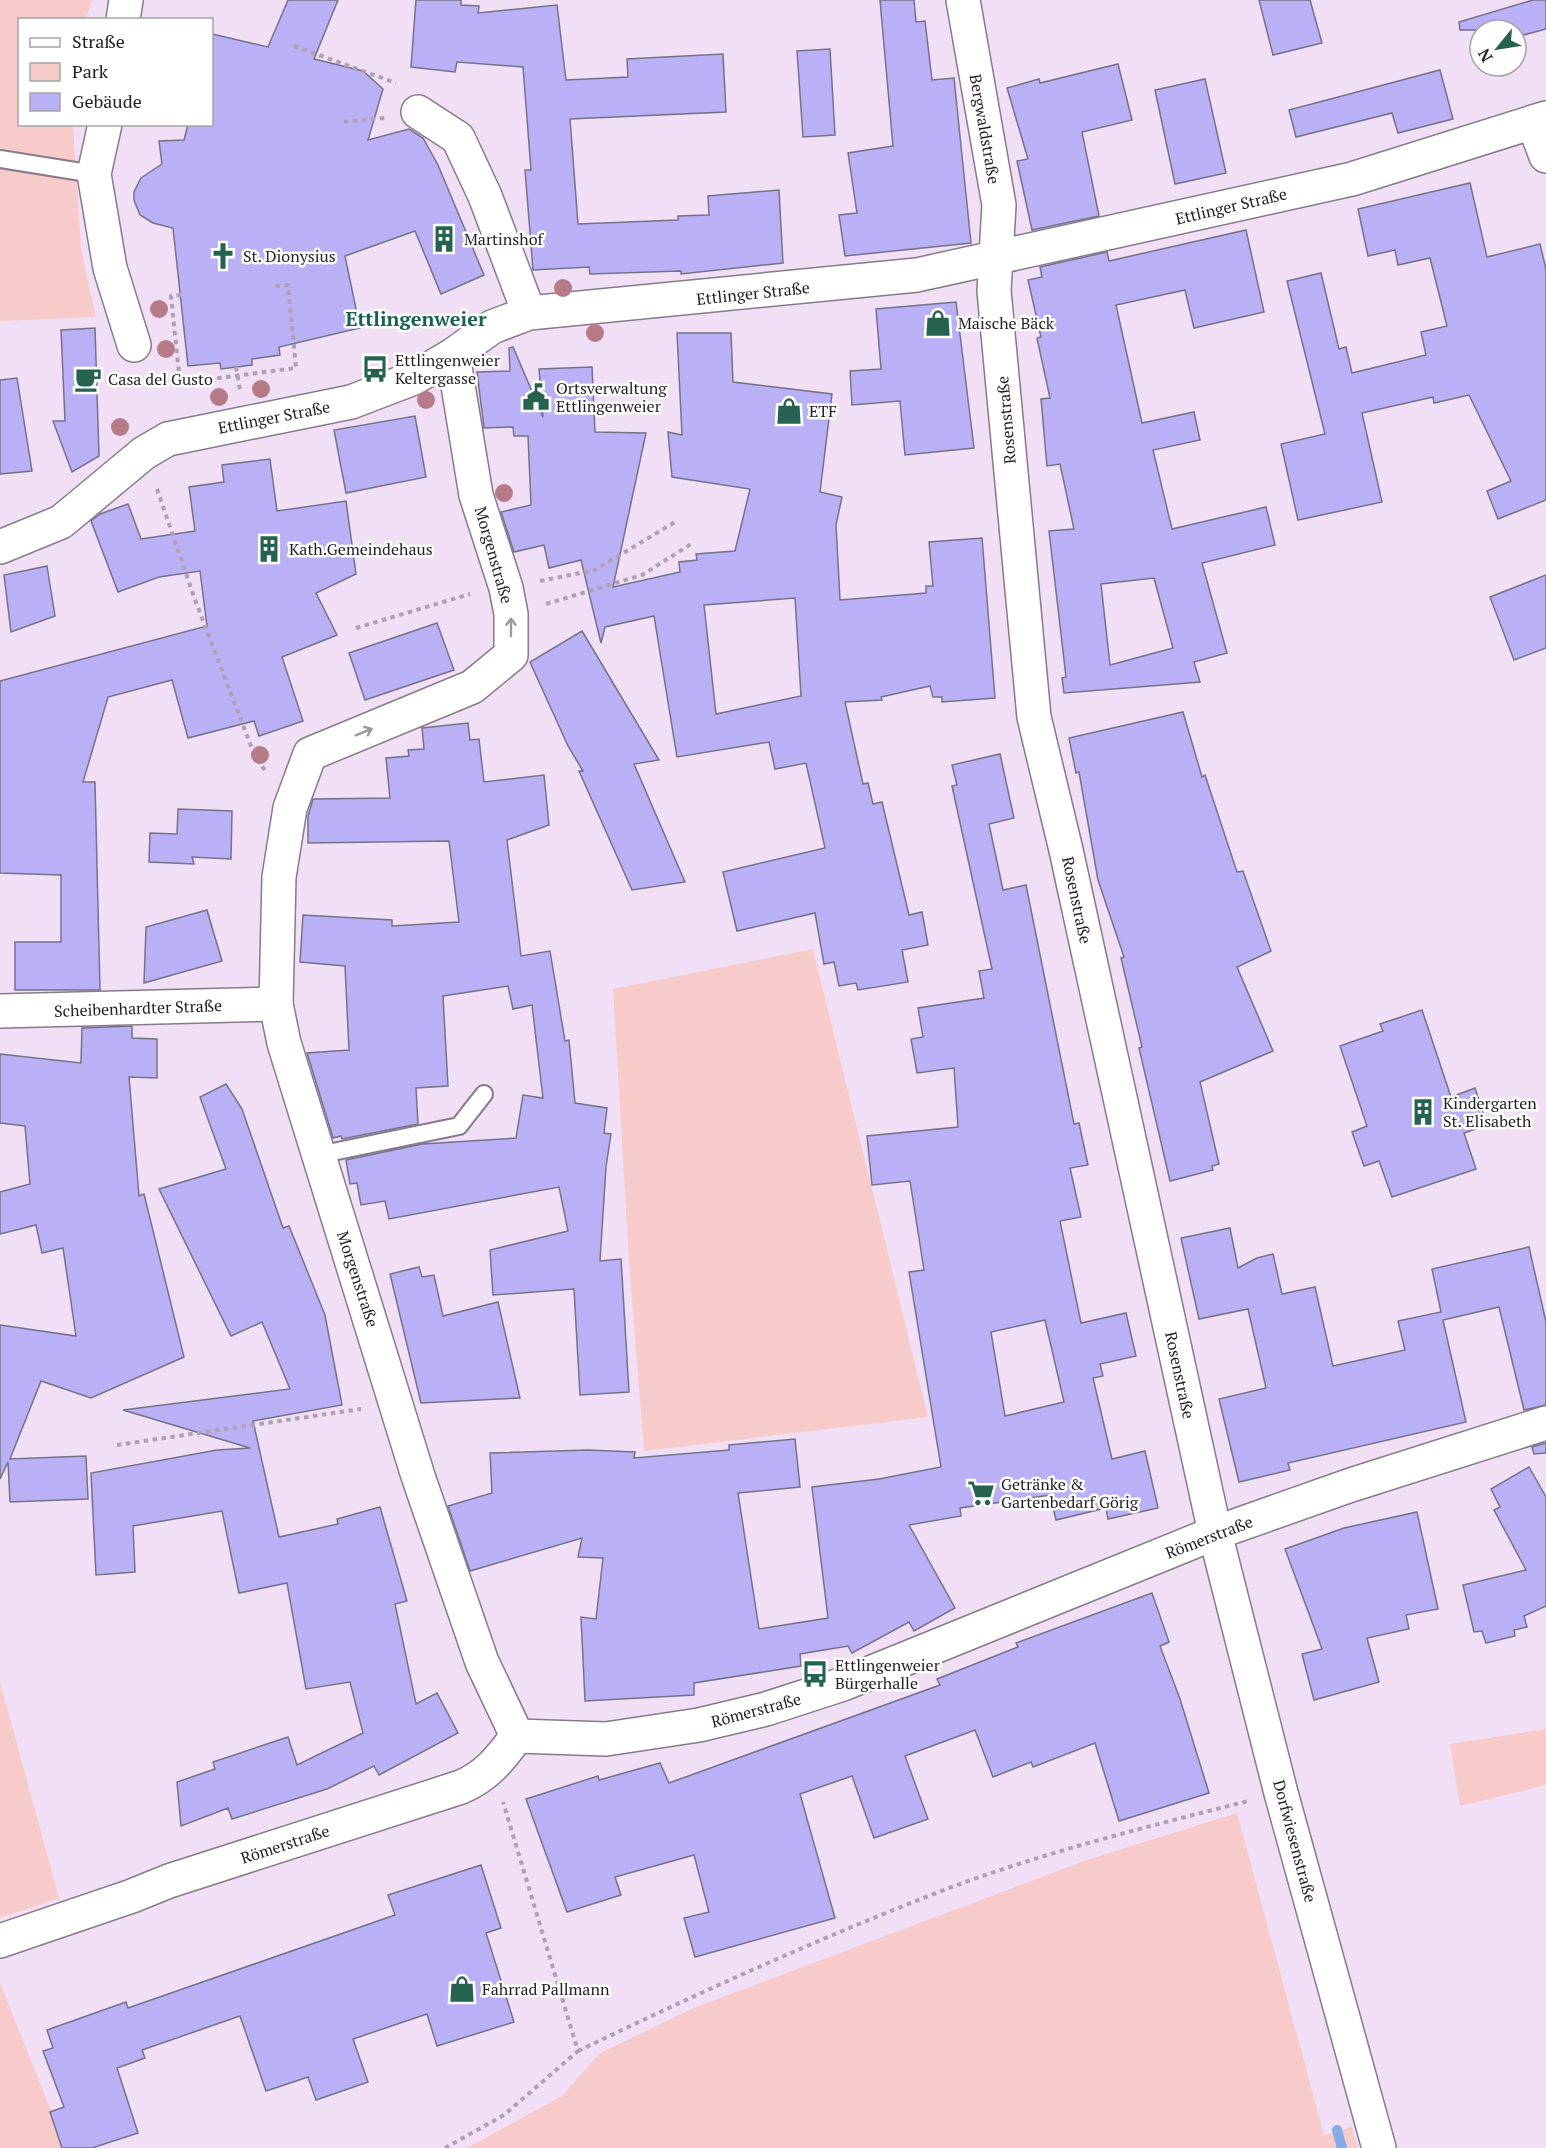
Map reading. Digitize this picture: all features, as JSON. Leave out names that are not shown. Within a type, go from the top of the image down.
[{"type":"street","points":[[123,18],[126,0]]},
{"type":"street","name":"Bergwaldstraße","points":[[963,0],[999,205],[997,258]]},
{"type":"street","points":[[418,112],[458,138],[486,196],[529,313]]},
{"type":"street","points":[[1540,120],[1546,156]]},
{"type":"street","name":"Ettlinger Straße","points":[[0,547],[61,522],[144,453],[179,435],[351,402],[414,378],[453,356],[492,327],[529,313],[917,275],[1352,178],[1540,120]]},
{"type":"street","points":[[105,126],[94,174],[110,268],[135,345]]},
{"type":"street","name":"Rosenstraße","points":[[997,258],[994,291],[1034,717],[1066,850],[1215,1533]]},
{"type":"street","name":"Morgenstraße","points":[[453,356],[476,495],[506,588],[511,614],[511,655],[472,687],[310,754],[290,808],[279,877],[276,1004],[284,1042],[398,1403],[418,1476],[482,1662],[517,1736]]},
{"type":"street","name":"Scheibenhardter Straße","points":[[0,1011],[276,1004]]},
{"type":"street","name":"Römerstraße","points":[[0,1941],[169,1881],[461,1787],[480,1779],[492,1769],[517,1736],[606,1738],[699,1725],[766,1709],[843,1684],[1215,1533],[1351,1485],[1546,1423]]},
{"type":"street","name":"Dorfwiesenstraße","points":[[1215,1533],[1281,1793],[1378,2148]]},
{"type":"lane","points":[[0,159],[94,174]]},
{"type":"lane","points":[[318,1155],[459,1126],[484,1094]]},
{"type":"path","points":[[294,46],[398,84],[418,112]]},
{"type":"path","points":[[181,295],[171,296],[180,383],[296,368],[288,285],[273,286]]},
{"type":"path","points":[[236,367],[239,384]]},
{"type":"path","points":[[144,453],[194,597],[254,754],[290,808]]},
{"type":"path","points":[[511,614],[642,575],[691,544]]},
{"type":"path","points":[[117,1445],[398,1403]]},
{"type":"path","points":[[492,1769],[578,2051]]},
{"type":"path","points":[[445,2148],[504,2115],[578,2051],[714,1986],[932,1894],[1105,1838],[1281,1793]]},
{"type":"green space","points":[[0,0],[92,0],[86,18],[18,18],[18,126],[73,126],[81,249],[96,317],[0,321]]},
{"type":"green space","points":[[813,949],[928,1417],[644,1451],[629,1261],[613,989]]},
{"type":"green space","points":[[0,1682],[59,1898],[0,1918]]},
{"type":"green space","points":[[1546,1729],[1546,1785],[1460,1806],[1450,1744]]},
{"type":"green space","points":[[1237,1813],[1324,2135],[1352,2127],[1358,2148],[467,2148],[562,2096],[600,2053],[696,2007],[1087,1860]]},
{"type":"green space","points":[[0,1983],[66,2148],[0,2148]]},
{"type":"building","points":[[288,0],[338,0],[314,59],[363,71],[383,89],[368,140],[409,129],[423,138],[438,165],[484,275],[441,294],[415,231],[345,256],[360,328],[279,347],[280,355],[252,359],[252,365],[221,369],[220,363],[188,366],[173,228],[153,223],[140,215],[134,200],[134,192],[141,178],[162,164],[159,141],[184,140],[188,126],[213,126],[213,34],[268,47]]},
{"type":"building","points":[[416,0],[461,0],[461,5],[479,6],[478,13],[557,5],[566,80],[628,77],[627,59],[723,54],[726,112],[570,119],[578,224],[678,220],[678,216],[709,215],[708,196],[779,190],[783,263],[681,274],[681,271],[590,274],[589,267],[533,270],[525,170],[531,170],[523,67],[457,62],[455,72],[411,67]]},
{"type":"building","points":[[880,0],[914,0],[916,22],[925,21],[932,80],[954,78],[971,243],[845,256],[839,215],[857,213],[848,153],[893,146]]},
{"type":"building","points":[[1259,0],[1310,0],[1322,43],[1273,55]]},
{"type":"building","points":[[1533,0],[1546,0],[1546,29],[1528,34],[1528,18],[1472,18]]},
{"type":"building","points":[[1468,19],[1468,30],[1460,30],[1459,22]]},
{"type":"building","points":[[830,49],[835,135],[803,137],[797,51]]},
{"type":"building","points":[[1118,64],[1132,120],[1082,132],[1099,216],[1032,230],[1017,161],[1028,159],[1007,88],[1039,79],[1040,83]]},
{"type":"building","points":[[1440,70],[1453,119],[1398,133],[1392,113],[1296,137],[1289,110]]},
{"type":"building","points":[[1205,79],[1226,173],[1175,184],[1155,90]]},
{"type":"building","points":[[1470,183],[1487,257],[1540,244],[1546,269],[1546,500],[1498,519],[1487,491],[1511,481],[1469,395],[1434,403],[1433,397],[1362,413],[1382,502],[1298,520],[1281,444],[1325,434],[1287,281],[1321,273],[1339,349],[1346,347],[1352,373],[1426,355],[1421,332],[1447,326],[1430,258],[1398,265],[1395,250],[1368,256],[1358,209]]},
{"type":"building","points":[[1246,230],[1264,312],[1194,328],[1185,290],[1116,305],[1142,423],[1194,412],[1200,440],[1153,450],[1172,529],[1266,507],[1275,545],[1202,563],[1227,653],[1194,662],[1200,682],[1064,693],[1062,678],[1066,677],[1049,531],[1074,529],[1060,464],[1047,466],[1041,399],[1050,398],[1037,338],[1041,337],[1028,280],[1042,277],[1040,267],[1107,252],[1109,261]],"holes":[[[1154,578],[1173,648],[1110,665],[1101,584]]]},
{"type":"building","points":[[956,302],[974,448],[905,455],[900,401],[852,405],[850,371],[881,369],[876,309]]},
{"type":"building","points":[[95,328],[99,456],[72,472],[53,421],[65,421],[61,330]]},
{"type":"building","points":[[677,333],[731,333],[733,382],[832,394],[820,492],[842,497],[836,525],[840,600],[926,593],[926,586],[933,586],[929,542],[982,538],[995,698],[942,702],[942,697],[933,697],[930,686],[881,697],[882,700],[845,702],[863,784],[868,783],[873,804],[882,802],[909,915],[922,912],[928,945],[902,950],[908,982],[858,990],[856,983],[839,986],[834,962],[824,964],[815,913],[737,931],[723,872],[825,848],[806,763],[775,769],[769,742],[677,757],[654,616],[605,627],[601,643],[581,560],[549,568],[544,545],[514,552],[501,512],[531,505],[528,436],[514,436],[513,427],[484,428],[477,372],[510,371],[509,348],[513,347],[543,417],[539,369],[592,367],[595,432],[646,433],[613,587],[680,572],[679,562],[697,560],[696,554],[735,551],[750,489],[672,477],[668,432],[682,435]],"holes":[[[795,598],[801,696],[716,714],[704,605]]]},
{"type":"building","points":[[17,378],[32,471],[0,474],[0,380]]},
{"type":"building","points":[[415,416],[426,477],[346,493],[334,430]]},
{"type":"building","points":[[270,459],[277,511],[346,501],[356,574],[316,593],[337,635],[282,657],[303,721],[259,736],[254,721],[188,738],[172,680],[108,697],[83,782],[95,782],[100,990],[15,990],[15,942],[61,942],[61,875],[0,873],[0,681],[207,626],[200,571],[159,577],[118,592],[91,521],[100,514],[128,504],[141,539],[195,531],[189,487],[224,482],[222,465]]},
{"type":"building","points":[[47,566],[55,616],[11,632],[4,575]]},
{"type":"building","points":[[1546,575],[1546,648],[1514,660],[1490,597]]},
{"type":"building","points":[[437,623],[454,670],[365,700],[349,653]]},
{"type":"building","points":[[582,631],[659,760],[634,764],[685,882],[632,890],[579,771],[583,771],[568,746],[530,662]]},
{"type":"building","points":[[1183,712],[1202,777],[1205,775],[1237,872],[1243,871],[1271,951],[1237,967],[1273,1051],[1200,1082],[1219,1164],[1212,1166],[1213,1170],[1170,1181],[1139,1048],[1142,1047],[1121,958],[1124,957],[1098,880],[1079,772],[1076,773],[1069,738]]},
{"type":"building","points":[[468,723],[470,740],[479,739],[484,782],[544,775],[549,825],[507,840],[521,956],[550,951],[565,1041],[569,1040],[575,1103],[607,1108],[604,1133],[611,1134],[606,1167],[600,1261],[621,1259],[629,1392],[580,1395],[574,1289],[493,1295],[490,1250],[568,1231],[559,1187],[389,1219],[385,1201],[361,1205],[357,1183],[350,1184],[346,1160],[422,1144],[516,1138],[523,1095],[543,1098],[532,1005],[513,1009],[508,986],[443,996],[448,1086],[416,1088],[418,1124],[342,1139],[341,1136],[333,1138],[307,1053],[349,1050],[345,966],[300,962],[303,915],[392,920],[392,926],[459,922],[449,841],[308,843],[308,816],[313,799],[390,798],[386,758],[409,756],[408,750],[424,749],[422,728]]},
{"type":"building","points":[[1000,754],[1014,818],[989,824],[1003,890],[1026,885],[1074,1124],[1079,1123],[1088,1165],[1070,1168],[1081,1217],[1060,1221],[1081,1323],[1126,1313],[1136,1356],[1100,1364],[1103,1376],[1093,1378],[1112,1459],[1145,1451],[1158,1508],[1108,1519],[1106,1508],[1056,1520],[1050,1495],[960,1508],[961,1516],[909,1525],[955,1608],[914,1631],[909,1622],[852,1653],[848,1646],[800,1654],[801,1666],[694,1683],[694,1695],[585,1701],[581,1617],[596,1619],[603,1558],[578,1557],[582,1538],[470,1571],[448,1506],[492,1493],[490,1453],[588,1450],[635,1452],[634,1458],[729,1450],[729,1445],[795,1439],[800,1487],[738,1493],[759,1629],[828,1618],[812,1487],[879,1479],[941,1467],[909,1272],[924,1270],[910,1181],[872,1185],[867,1136],[958,1127],[954,1068],[917,1073],[911,1039],[923,1037],[918,1008],[984,998],[979,971],[992,969],[952,786],[957,785],[952,765]],"holes":[[[1045,1320],[1064,1402],[1005,1416],[991,1332]]]},
{"type":"building","points":[[178,809],[232,811],[231,859],[192,857],[194,864],[149,862],[150,833],[177,834]]},
{"type":"building","points":[[207,910],[222,961],[144,983],[146,927]]},
{"type":"building","name":"Kindergarten St. Elisabeth","points":[[1422,1010],[1451,1097],[1475,1088],[1487,1125],[1464,1133],[1476,1169],[1392,1197],[1379,1161],[1364,1166],[1352,1132],[1367,1126],[1340,1046],[1383,1031],[1380,1024]]},
{"type":"building","points":[[132,1026],[132,1038],[157,1039],[157,1078],[129,1077],[139,1196],[144,1194],[184,1357],[91,1398],[41,1381],[10,1459],[86,1456],[88,1499],[10,1502],[8,1462],[0,1479],[0,1325],[76,1336],[63,1248],[42,1253],[36,1225],[0,1234],[0,1192],[30,1184],[25,1126],[0,1123],[0,1054],[81,1063],[82,1028]]},
{"type":"building","points":[[226,1084],[242,1109],[283,1228],[289,1226],[325,1315],[342,1405],[253,1421],[279,1537],[338,1524],[337,1519],[380,1507],[407,1601],[395,1604],[416,1704],[437,1693],[458,1733],[379,1775],[374,1766],[327,1789],[232,1819],[228,1808],[181,1826],[177,1782],[215,1769],[213,1762],[288,1737],[297,1765],[363,1733],[350,1682],[306,1689],[287,1583],[239,1593],[222,1511],[133,1526],[135,1572],[96,1575],[91,1473],[217,1450],[250,1448],[123,1410],[290,1389],[262,1322],[231,1336],[159,1189],[226,1169],[200,1097]]},
{"type":"building","points":[[1230,1228],[1238,1268],[1257,1258],[1273,1254],[1282,1294],[1315,1287],[1333,1366],[1405,1350],[1398,1321],[1441,1312],[1432,1269],[1529,1247],[1546,1322],[1546,1405],[1524,1410],[1499,1307],[1443,1320],[1466,1422],[1288,1463],[1290,1470],[1239,1482],[1219,1399],[1266,1388],[1248,1309],[1199,1319],[1181,1238]]},
{"type":"building","points":[[419,1267],[422,1277],[434,1275],[443,1316],[498,1302],[520,1398],[421,1403],[390,1274]]},
{"type":"building","points":[[1546,1443],[1546,1453],[1534,1454],[1532,1447]]},
{"type":"building","points":[[1529,1467],[1546,1497],[1546,1606],[1524,1616],[1527,1627],[1514,1630],[1515,1636],[1486,1643],[1482,1631],[1474,1632],[1463,1585],[1526,1570],[1494,1510],[1500,1507],[1491,1489]]},
{"type":"building","points":[[1417,1512],[1438,1609],[1406,1615],[1409,1629],[1367,1638],[1379,1682],[1314,1700],[1302,1654],[1322,1649],[1285,1549],[1344,1528]]},
{"type":"building","points":[[1152,1593],[1169,1642],[1160,1646],[1180,1699],[1209,1793],[1119,1821],[1095,1743],[1033,1767],[1031,1762],[993,1777],[975,1730],[905,1756],[928,1819],[874,1838],[852,1776],[800,1794],[835,1918],[695,1957],[684,1918],[709,1912],[694,1855],[615,1877],[621,1895],[567,1912],[526,1799],[598,1776],[599,1780],[660,1763],[669,1783],[940,1685],[937,1679],[1018,1647],[1016,1643]]},
{"type":"building","points":[[481,1865],[501,1928],[486,1933],[514,2022],[437,2046],[427,2014],[353,2039],[368,2082],[316,2100],[308,2077],[266,2091],[240,2016],[142,2050],[145,2058],[117,2068],[138,2133],[92,2148],[62,2148],[50,2112],[64,2107],[43,2051],[53,2048],[47,2030],[126,2002],[128,2008],[395,1915],[388,1895]]},
{"type":"waterway","points":[[1337,2130],[1342,2148]]},
{"type":"place","name":"Martinshof","points":[[444,239]]},
{"type":"place","name":"St. Dionysius","points":[[223,256]]},
{"type":"place","name":"Maische Bäck","points":[[938,323]]},
{"type":"place","name":"Ettlingenweier Keltergasse","points":[[375,369]]},
{"type":"place","name":"Casa del Gusto","points":[[88,379]]},
{"type":"place","name":"Ortsverwaltung Ettlingenweier","points":[[536,397]]},
{"type":"place","name":"ETF","points":[[789,411]]},
{"type":"place","name":"Kath.Gemeindehaus","points":[[269,549]]},
{"type":"place","name":"Kindergarten St. Elisabeth","points":[[1423,1112]]},
{"type":"place","name":"Getränke & Gartenbedarf Görig","points":[[981,1493]]},
{"type":"place","name":"Ettlingenweier Bürgerhalle","points":[[815,1674]]},
{"type":"place","name":"Fahrrad Pallmann","points":[[462,1989]]},
{"type":"district","name":"Ettlingenweier","points":[[416,319]]}]
